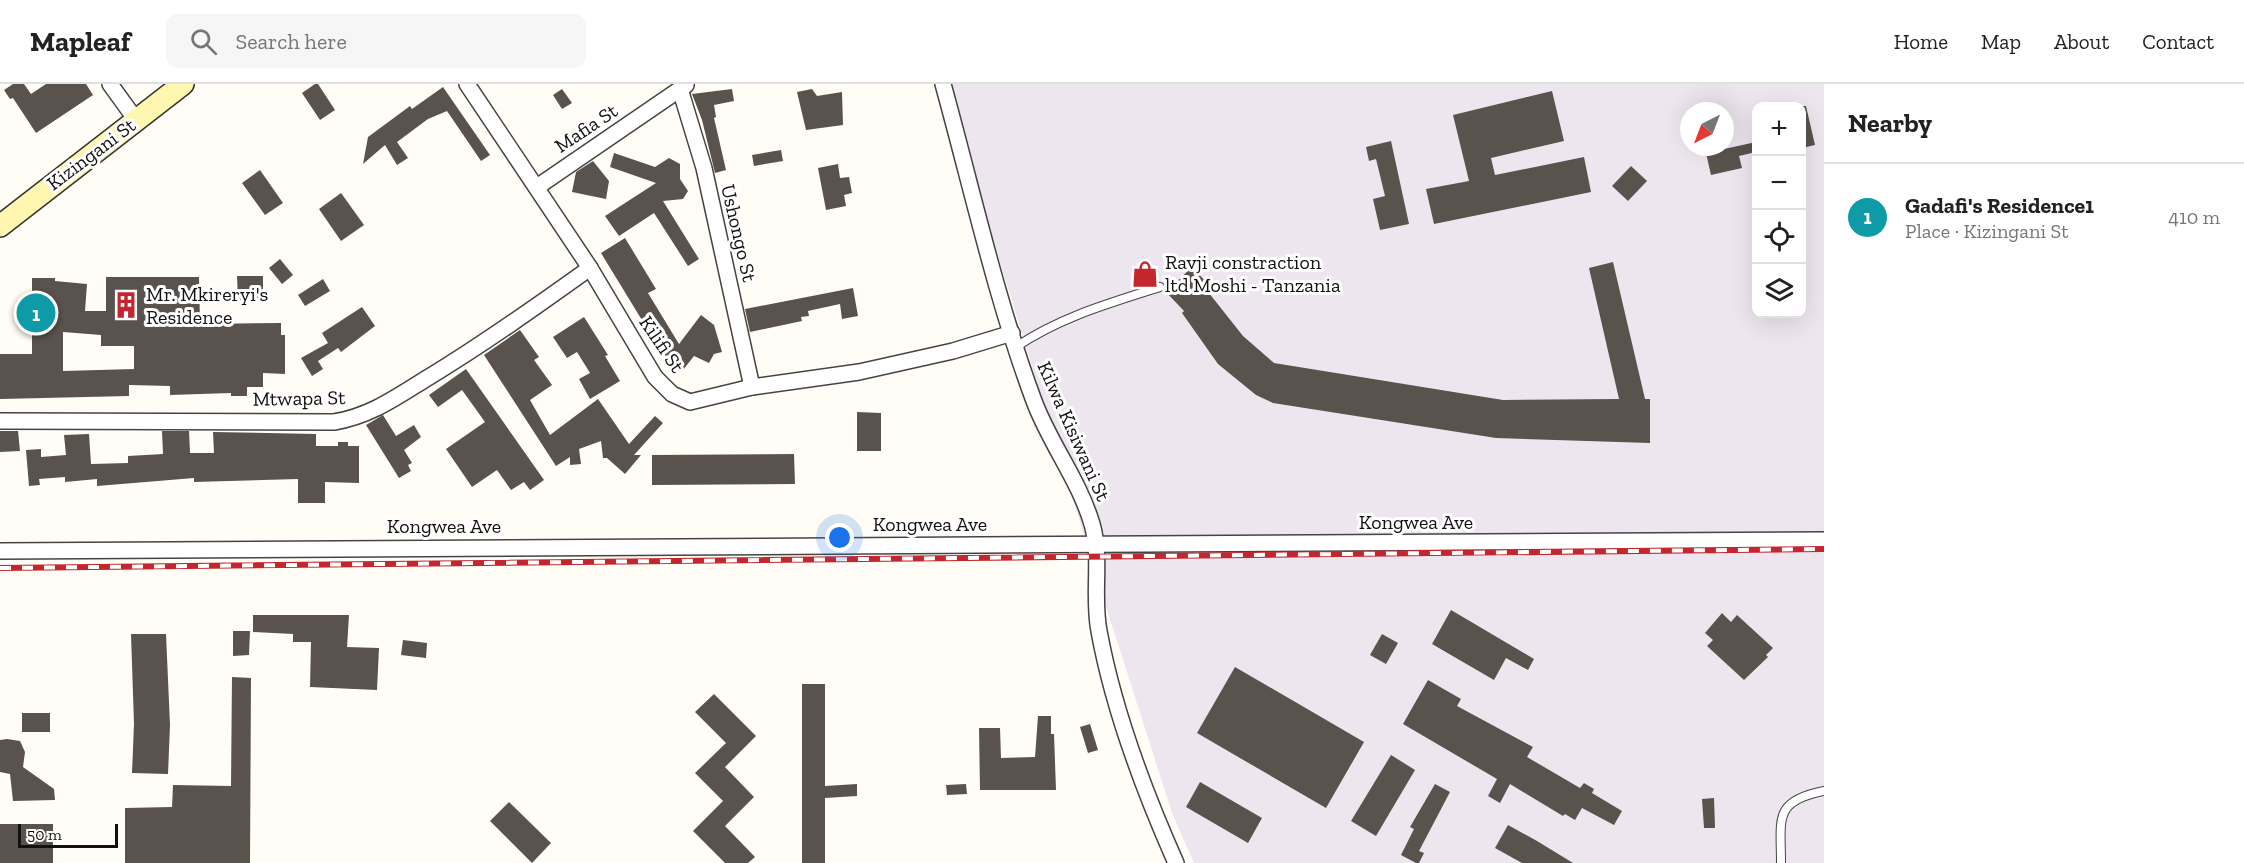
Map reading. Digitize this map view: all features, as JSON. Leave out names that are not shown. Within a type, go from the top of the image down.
[{"type":"street","points":[[110,84],[136,120]]},
{"type":"street","name":"Kizingani St","points":[[0,225],[183,84]]},
{"type":"street","name":"Kilifi St","points":[[467,84],[590,268],[655,377],[672,394],[690,402],[752,387],[859,372],[1014,340]]},
{"type":"street","name":"Kilwa Kisiwani St","points":[[943,84],[1014,340],[1035,404],[1084,496],[1097,544],[1095,591],[1098,630],[1105,658],[1156,817],[1176,863]]},
{"type":"street","name":"Mafia St","points":[[537,187],[684,87]]},
{"type":"street","name":"Ushongo St","points":[[684,87],[752,387]]},
{"type":"street","name":"Mtwapa St","points":[[0,421],[334,422],[354,419],[374,411],[478,348],[590,268]]},
{"type":"street","name":"Kongwea Ave","points":[[0,551],[1824,540]]},
{"type":"lane","points":[[1014,340],[1093,308],[1160,287]]},
{"type":"lane","points":[[1781,863],[1780,821],[1788,807],[1800,796],[1824,791]]},
{"type":"shaded area","points":[[950,84],[1824,84],[1824,863],[1194,863],[1172,813],[957,122]]},
{"type":"building","points":[[13,84],[24,84],[31,94],[46,84],[86,84],[93,95],[36,133],[13,98],[10,99],[4,90]]},
{"type":"building","points":[[318,84],[335,110],[320,120],[302,93]]},
{"type":"building","points":[[443,87],[490,155],[481,161],[447,111],[428,119],[397,142],[408,158],[397,165],[385,145],[363,164],[368,137],[410,106],[412,109]]},
{"type":"building","points":[[562,89],[572,103],[562,109],[553,95]]},
{"type":"building","points":[[732,89],[734,101],[714,105],[716,117],[714,118],[726,170],[715,173],[702,120],[692,94]]},
{"type":"building","points":[[812,89],[817,96],[842,92],[843,125],[806,130],[797,92]]},
{"type":"building","points":[[1552,91],[1564,141],[1491,158],[1495,175],[1584,157],[1591,192],[1434,224],[1426,189],[1469,181],[1453,115]]},
{"type":"building","points":[[1806,106],[1815,145],[1806,147]]},
{"type":"building","points":[[1391,141],[1409,224],[1380,230],[1373,199],[1385,196],[1376,159],[1369,161],[1366,147]]},
{"type":"building","points":[[1752,143],[1752,153],[1739,156],[1742,168],[1711,175],[1707,156],[1734,156],[1734,147]]},
{"type":"building","points":[[781,150],[783,161],[754,166],[752,155]]},
{"type":"building","points":[[614,153],[655,167],[669,158],[680,164],[680,179],[688,191],[683,199],[663,201],[699,259],[688,266],[654,213],[619,236],[605,216],[656,183],[610,167]]},
{"type":"building","points":[[593,161],[609,181],[606,199],[572,192],[576,172]]},
{"type":"building","points":[[838,164],[840,178],[849,177],[852,193],[844,195],[846,206],[826,210],[818,168]]},
{"type":"building","points":[[1631,166],[1647,181],[1628,201],[1612,186]]},
{"type":"building","points":[[260,170],[283,203],[265,215],[242,183]]},
{"type":"building","points":[[341,193],[364,225],[341,241],[319,209]]},
{"type":"building","points":[[625,238],[656,289],[648,293],[679,344],[701,315],[714,325],[722,352],[714,354],[709,363],[694,356],[683,370],[662,353],[601,253]]},
{"type":"building","points":[[280,259],[293,275],[282,284],[269,268]]},
{"type":"building","points":[[1613,262],[1645,399],[1650,399],[1650,443],[1496,438],[1273,403],[1256,395],[1218,364],[1182,313],[1184,311],[1166,292],[1192,267],[1209,285],[1205,288],[1243,336],[1274,363],[1503,400],[1619,399],[1589,268]]},
{"type":"building","points":[[237,276],[263,276],[263,300],[238,300]]},
{"type":"building","points":[[106,277],[199,277],[200,324],[281,323],[281,335],[285,335],[285,374],[263,373],[263,387],[247,387],[247,396],[231,396],[231,393],[170,395],[170,386],[129,385],[129,396],[0,399],[0,354],[32,354],[32,278],[55,278],[55,281],[87,284],[85,311],[106,311]],"holes":[[[63,332],[101,335],[101,346],[134,346],[134,369],[63,371]]]},
{"type":"building","points":[[323,279],[330,291],[305,306],[298,295]]},
{"type":"building","points":[[853,288],[858,316],[842,319],[840,304],[808,311],[809,316],[801,317],[802,321],[750,332],[745,309]]},
{"type":"building","points":[[362,307],[375,326],[341,352],[338,348],[318,361],[323,369],[312,376],[301,358],[328,343],[322,333]]},
{"type":"building","points":[[584,317],[608,355],[605,356],[620,381],[590,399],[579,379],[590,373],[577,352],[567,358],[553,337]]},
{"type":"building","points":[[520,330],[539,357],[534,360],[552,385],[530,400],[550,435],[598,399],[629,444],[655,416],[663,423],[634,455],[641,455],[625,474],[607,458],[603,458],[601,441],[579,449],[581,464],[570,465],[570,457],[556,466],[484,355]]},
{"type":"building","points":[[466,369],[544,480],[530,490],[524,482],[511,490],[497,470],[472,487],[446,449],[485,422],[462,390],[438,407],[429,395]]},
{"type":"building","points":[[857,412],[881,413],[881,451],[857,451]]},
{"type":"building","points":[[383,415],[396,436],[414,425],[421,437],[404,450],[412,463],[408,465],[411,471],[399,478],[366,425]]},
{"type":"building","points":[[0,431],[18,431],[20,451],[0,452]]},
{"type":"building","points":[[162,431],[189,431],[190,453],[214,453],[213,432],[316,434],[316,446],[338,446],[338,442],[348,442],[348,446],[359,446],[359,483],[325,482],[325,503],[298,503],[298,479],[194,482],[194,478],[97,486],[97,479],[65,482],[65,477],[39,479],[40,485],[29,486],[26,450],[41,449],[41,457],[66,455],[64,435],[89,434],[91,464],[128,463],[128,456],[163,454]]},
{"type":"building","points":[[794,454],[795,484],[652,485],[652,455]]},
{"type":"building","points":[[1451,610],[1534,659],[1528,670],[1506,658],[1494,680],[1432,644]]},
{"type":"building","points":[[1722,613],[1731,622],[1737,615],[1773,648],[1766,655],[1768,657],[1744,680],[1707,646],[1713,640],[1705,633]]},
{"type":"building","points":[[253,615],[349,615],[347,647],[379,648],[377,690],[310,687],[311,642],[293,642],[293,634],[253,632]]},
{"type":"building","points":[[233,631],[250,631],[249,655],[233,656]]},
{"type":"building","points":[[131,634],[166,634],[170,725],[168,774],[132,773],[134,724]]},
{"type":"building","points":[[1382,634],[1398,643],[1386,664],[1370,655]]},
{"type":"building","points":[[403,640],[427,643],[426,658],[401,655]]},
{"type":"building","points":[[1235,667],[1364,742],[1326,808],[1197,733]]},
{"type":"building","points":[[232,677],[251,678],[250,863],[125,863],[125,808],[172,807],[173,785],[231,786]]},
{"type":"building","points":[[1428,680],[1461,699],[1457,706],[1533,747],[1527,757],[1580,788],[1584,783],[1594,789],[1592,793],[1622,811],[1614,825],[1582,808],[1575,820],[1565,814],[1563,816],[1510,784],[1500,803],[1488,796],[1497,779],[1403,724]]},
{"type":"building","points":[[802,684],[825,684],[825,786],[857,784],[857,796],[825,798],[825,863],[802,863]]},
{"type":"building","points":[[714,694],[756,736],[725,767],[754,797],[725,826],[755,857],[748,863],[725,863],[693,831],[723,801],[695,773],[726,743],[695,712]]},
{"type":"building","points":[[22,713],[50,713],[50,732],[22,732]]},
{"type":"building","points":[[1038,716],[1051,716],[1056,790],[980,790],[979,728],[1000,728],[1001,758],[1035,757]]},
{"type":"building","points":[[1090,724],[1098,750],[1088,753],[1080,727]]},
{"type":"building","points":[[0,740],[20,741],[25,752],[23,767],[54,789],[55,800],[13,801],[10,774],[0,772]]},
{"type":"building","points":[[1391,755],[1415,770],[1376,836],[1351,821]]},
{"type":"building","points":[[1200,782],[1262,818],[1248,843],[1186,807]]},
{"type":"building","points":[[966,784],[967,794],[947,795],[946,785]]},
{"type":"building","points":[[1435,784],[1450,792],[1419,851],[1424,853],[1419,863],[1416,863],[1401,855],[1414,829],[1410,827]]},
{"type":"building","points":[[1714,798],[1715,828],[1704,828],[1702,799]]},
{"type":"building","points":[[509,802],[551,843],[532,863],[490,821]]},
{"type":"building","points":[[0,824],[53,824],[53,863],[0,863]]},
{"type":"building","points":[[1508,825],[1573,863],[1522,863],[1495,848]]},
{"type":"railway","points":[[0,568],[1824,549]]},
{"type":"place","name":"Ravji constraction ltd Moshi - Tanzania","points":[[1145,274]]},
{"type":"place","name":"Mr. Mkireryi's Residence","points":[[126,305]]},
{"type":"place","name":"Gadafi's Residence1","points":[[36,313]]}]
